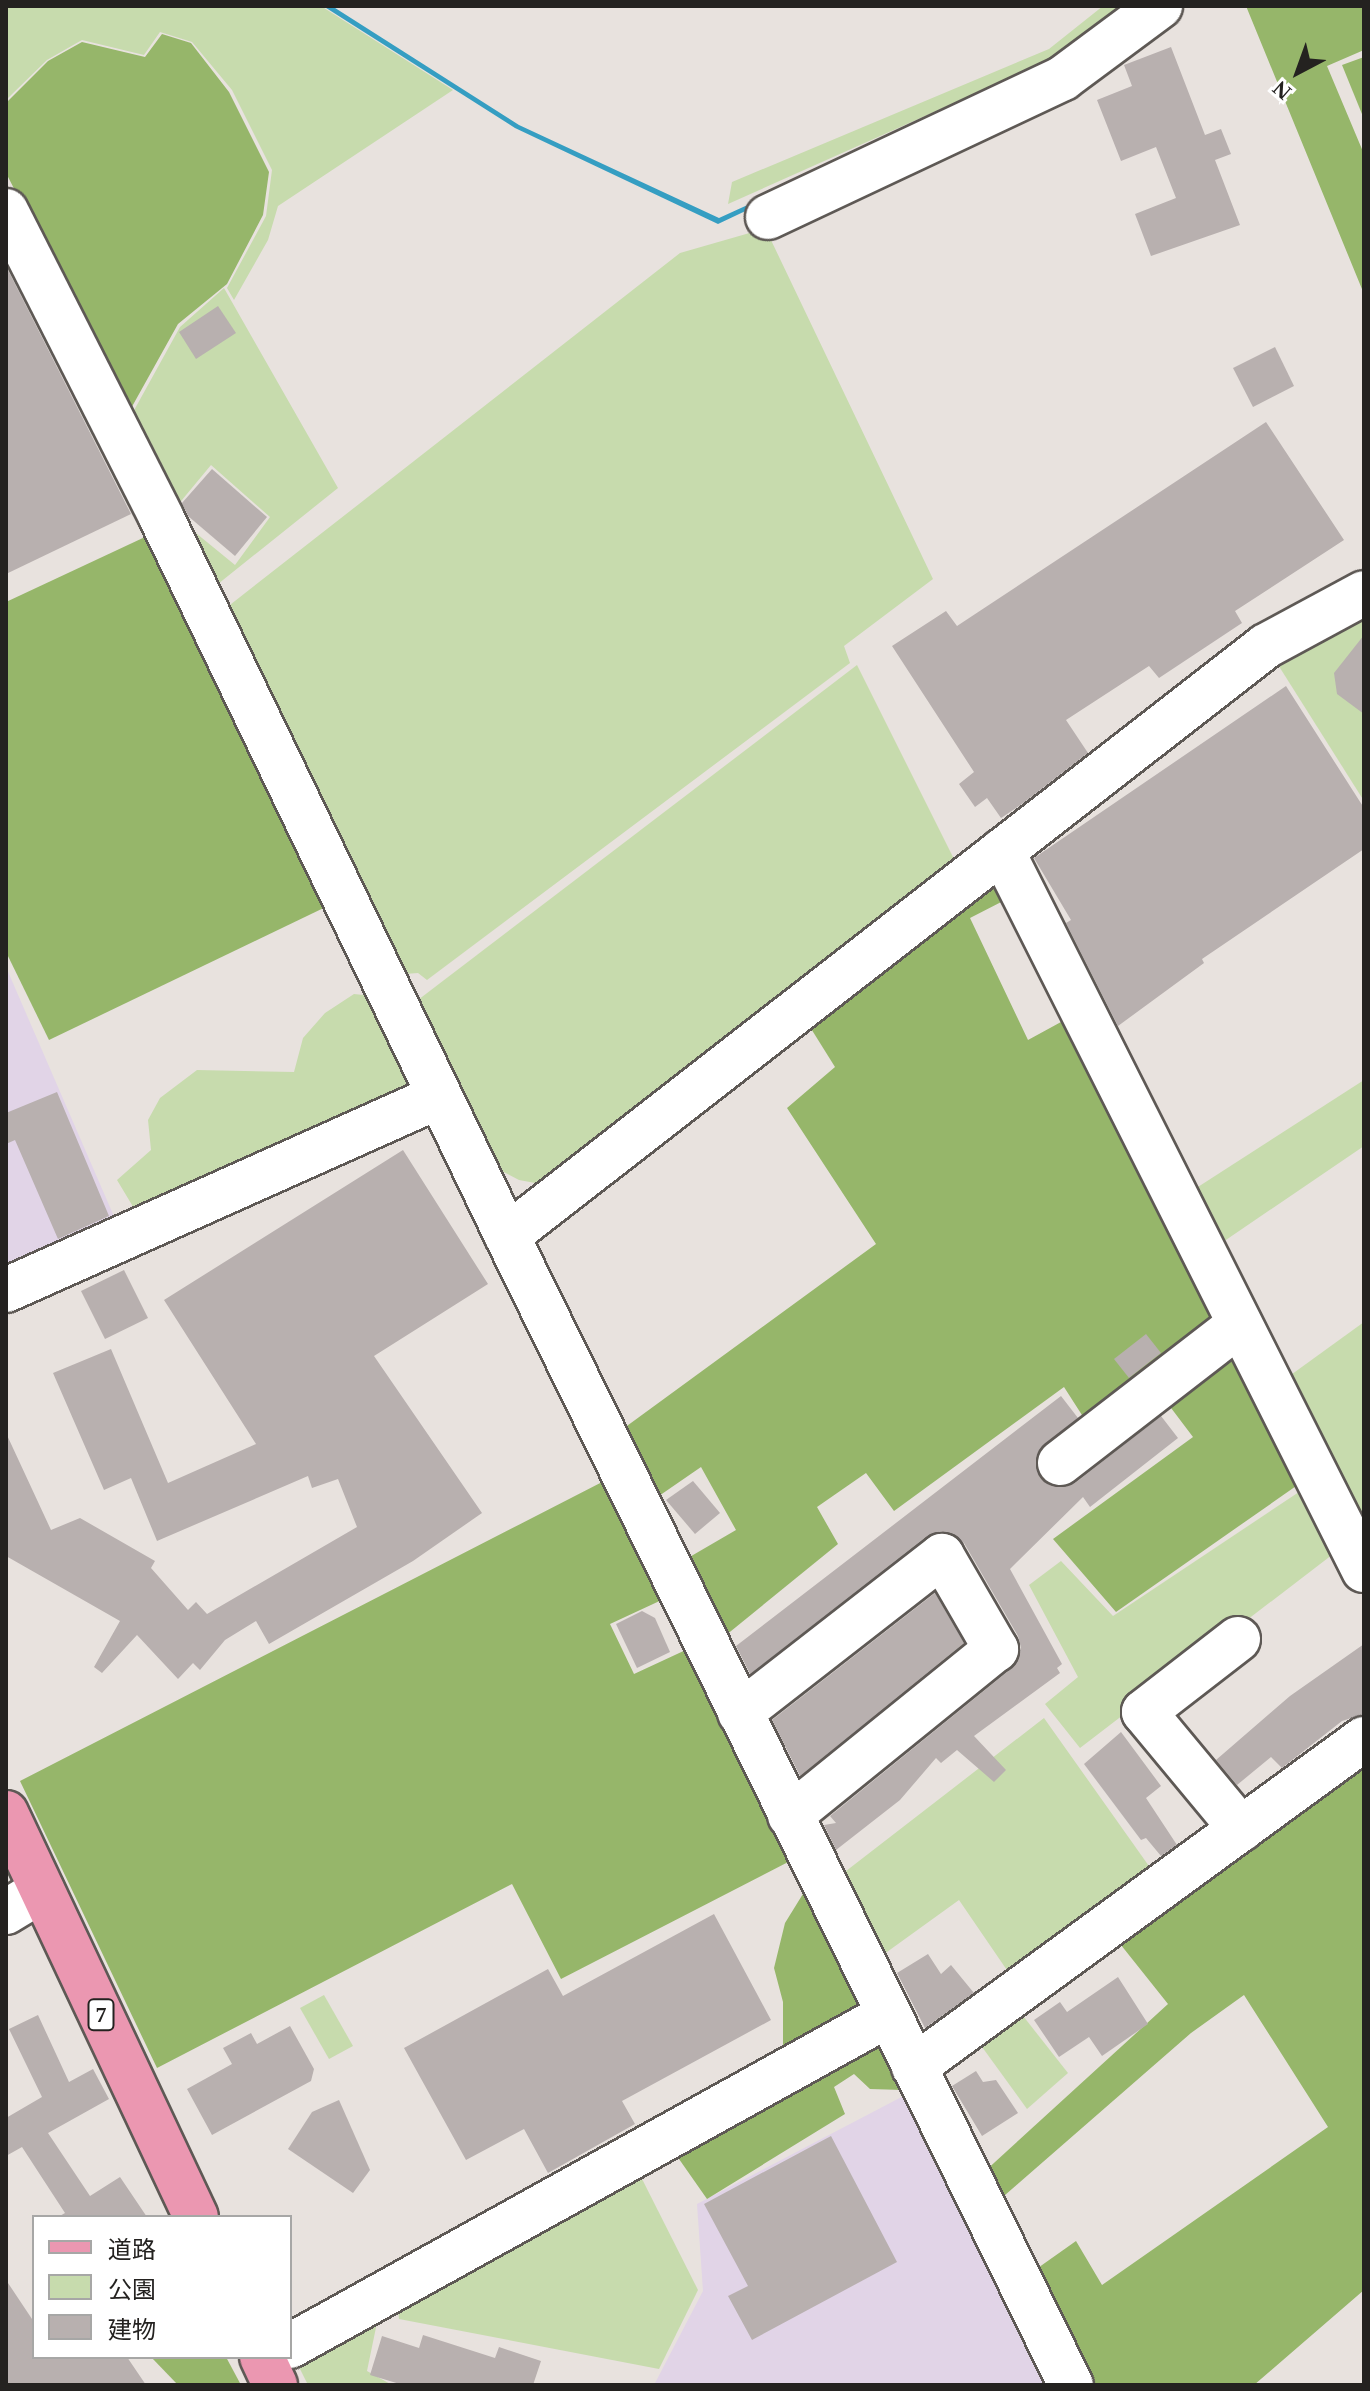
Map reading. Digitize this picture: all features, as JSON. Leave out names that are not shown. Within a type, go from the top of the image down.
[{"type":"main road","name":"7","points":[[6,1813],[195,2215]]},
{"type":"street","points":[[768,217],[1063,78],[1160,6]]},
{"type":"street","points":[[6,211],[161,517],[507,1236],[1071,2385]]},
{"type":"street","points":[[507,1236],[1266,646],[1364,593]]},
{"type":"street","points":[[1002,851],[1364,1570]]},
{"type":"street","points":[[6,1290],[439,1096]]},
{"type":"street","points":[[1060,1463],[1240,1324]]},
{"type":"street","points":[[740,1713],[942,1556],[996,1649],[790,1816]]},
{"type":"street","points":[[1238,1639],[1144,1712],[1241,1829]]},
{"type":"street","points":[[914,2067],[1364,1739]]},
{"type":"street","points":[[6,1912],[42,1890]]},
{"type":"street","points":[[292,2350],[888,2015]]},
{"type":"shaded area","points":[[6,967],[116,1221],[6,1269]]},
{"type":"shaded area","points":[[913,2091],[1059,2385],[654,2385],[703,2291],[697,2204]]},
{"type":"green space","points":[[6,6],[321,6],[453,90],[278,206],[268,240],[234,300],[227,288],[266,216],[272,170],[232,90],[192,42],[160,32],[144,55],[82,40],[47,60],[6,100]]},
{"type":"green space","points":[[1103,6],[1122,6],[1053,59],[728,204],[732,182],[1049,49]]},
{"type":"green space","points":[[1246,6],[1364,6],[1364,50],[1327,66],[1364,154],[1364,294]]},
{"type":"green space","points":[[162,34],[191,43],[229,92],[269,172],[263,215],[227,284],[178,324],[129,412],[6,173],[6,103],[48,61],[82,42],[145,57]]},
{"type":"green space","points":[[1364,57],[1364,119],[1342,65]]},
{"type":"green space","points":[[760,230],[770,238],[933,579],[844,646],[850,663],[427,980],[418,973],[405,974],[226,608],[680,253]]},
{"type":"green space","points":[[224,288],[338,488],[213,588],[180,520],[235,565],[270,517],[211,465],[172,512],[127,423],[180,327]]},
{"type":"green space","points":[[145,537],[157,542],[334,903],[49,1040],[6,952],[6,602]]},
{"type":"green space","points":[[1364,607],[1364,801],[1275,660]]},
{"type":"green space","points":[[857,665],[954,859],[546,1185],[519,1180],[496,1168],[414,1003]]},
{"type":"green space","points":[[996,868],[1009,898],[970,918],[1028,1040],[1072,1016],[1221,1320],[1089,1426],[1064,1387],[894,1511],[866,1473],[817,1507],[838,1544],[720,1640],[681,1562],[736,1530],[701,1467],[656,1498],[620,1431],[876,1244],[787,1108],[835,1067],[805,1019]]},
{"type":"green space","points":[[354,994],[382,997],[410,1071],[407,1090],[138,1215],[117,1180],[151,1150],[148,1120],[160,1098],[197,1070],[294,1072],[303,1038],[325,1013]]},
{"type":"green space","points":[[1364,1080],[1364,1146],[1220,1244],[1187,1194]]},
{"type":"green space","points":[[1364,1322],[1364,1522],[1288,1377]]},
{"type":"green space","points":[[1233,1343],[1299,1484],[1116,1612],[1053,1539],[1193,1437],[1165,1400]]},
{"type":"green space","points":[[608,1479],[666,1598],[610,1624],[634,1674],[690,1648],[794,1859],[561,1979],[512,1884],[157,2068],[20,1781]]},
{"type":"green space","points":[[1305,1488],[1341,1548],[1080,1748],[1045,1704],[1078,1677],[1029,1585],[1061,1561],[1113,1616]]},
{"type":"green space","points":[[1044,1718],[1156,1876],[1013,1979],[959,1900],[880,1957],[837,1878]]},
{"type":"green space","points":[[1364,1751],[1364,2290],[1254,2385],[1094,2385],[1035,2270],[1076,2241],[1102,2285],[1328,2127],[1244,1995],[1191,2033],[997,2202],[983,2173],[1168,2004],[1113,1935]]},
{"type":"green space","points":[[806,1889],[868,1999],[783,2049],[783,2002],[774,1968],[785,1923]]},
{"type":"green space","points":[[324,1995],[353,2046],[329,2059],[300,2008]]},
{"type":"green space","points":[[1016,2007],[1068,2073],[1027,2109],[977,2040]]},
{"type":"green space","points":[[877,2036],[903,2090],[870,2089],[854,2074],[834,2087],[845,2114],[707,2199],[672,2149]]},
{"type":"green space","points":[[639,2173],[698,2290],[659,2369],[399,2319],[397,2299]]},
{"type":"green space","points":[[380,2308],[367,2371],[392,2385],[308,2385],[294,2357]]},
{"type":"green space","points":[[153,2359],[227,2359],[241,2385],[178,2385]]},
{"type":"water","points":[[323,6],[332,6],[519,125],[719,218],[1053,65],[718,224],[515,128]]},
{"type":"building","points":[[1171,47],[1205,135],[1221,129],[1231,154],[1215,160],[1240,225],[1151,256],[1135,214],[1176,198],[1156,147],[1121,161],[1097,100],[1132,86],[1124,65]]},
{"type":"building","points":[[6,266],[131,514],[6,574]]},
{"type":"building","points":[[218,306],[236,333],[196,359],[179,332]]},
{"type":"building","points":[[1275,347],[1294,386],[1253,407],[1233,368]]},
{"type":"building","points":[[1266,422],[1344,540],[1235,611],[1242,623],[1159,678],[1149,666],[1066,720],[1088,753],[1022,804],[1001,818],[987,798],[975,807],[959,784],[974,772],[892,646],[946,611],[957,626]]},
{"type":"building","points":[[212,469],[267,517],[235,556],[188,516],[182,503]]},
{"type":"building","points":[[1364,635],[1364,714],[1337,694],[1334,673]]},
{"type":"building","points":[[1286,686],[1364,808],[1364,849],[1202,959],[1204,963],[1118,1026],[1066,923],[1071,920],[1034,858]]},
{"type":"building","points":[[57,1092],[109,1216],[58,1239],[15,1140],[6,1144],[6,1113]]},
{"type":"building","points":[[403,1150],[488,1284],[374,1356],[482,1513],[413,1561],[269,1644],[256,1621],[225,1640],[200,1670],[193,1663],[178,1679],[137,1635],[102,1673],[94,1667],[120,1621],[6,1556],[6,1433],[51,1530],[80,1518],[155,1561],[151,1568],[188,1610],[196,1602],[207,1614],[357,1527],[338,1479],[312,1488],[308,1476],[157,1541],[131,1478],[104,1490],[53,1373],[111,1349],[168,1483],[256,1444],[164,1300]]},
{"type":"building","points":[[124,1270],[148,1318],[105,1339],[81,1291]]},
{"type":"building","points":[[1146,1334],[1161,1353],[1129,1378],[1114,1359]]},
{"type":"building","points":[[1061,1396],[1078,1418],[1037,1454],[1040,1478],[1051,1486],[1075,1483],[1161,1416],[1178,1438],[1090,1507],[1083,1497],[1010,1569],[1062,1664],[1057,1668],[1060,1673],[974,1736],[1006,1770],[994,1782],[957,1750],[941,1763],[936,1758],[900,1800],[836,1850],[824,1825],[836,1823],[830,1816],[1012,1668],[1021,1648],[1018,1636],[964,1543],[941,1531],[927,1536],[750,1674],[736,1646]]},
{"type":"building","points":[[693,1481],[720,1513],[695,1534],[666,1500]]},
{"type":"building","points":[[935,1593],[964,1643],[800,1776],[772,1720]]},
{"type":"building","points":[[642,1611],[655,1618],[670,1652],[637,1668],[616,1624]]},
{"type":"building","points":[[1364,1644],[1364,1714],[1342,1721],[1282,1768],[1271,1757],[1237,1785],[1216,1760],[1290,1696]]},
{"type":"building","points":[[1121,1732],[1161,1786],[1146,1798],[1177,1845],[1161,1856],[1146,1838],[1141,1840],[1084,1764]]},
{"type":"building","points":[[714,1914],[771,2020],[622,2101],[635,2124],[548,2173],[524,2129],[466,2160],[404,2048],[548,1969],[563,1996]]},
{"type":"building","points":[[928,1954],[941,1974],[951,1965],[974,1993],[925,2028],[897,1973]]},
{"type":"building","points":[[1118,1977],[1148,2024],[1102,2056],[1089,2037],[1059,2057],[1034,2020],[1060,2002],[1067,2012]]},
{"type":"building","points":[[38,2015],[69,2082],[93,2069],[109,2099],[48,2133],[90,2196],[120,2177],[146,2215],[62,2215],[65,2213],[22,2147],[6,2156],[6,2118],[42,2097],[9,2029]]},
{"type":"building","points":[[290,2026],[314,2069],[311,2081],[212,2135],[187,2089],[232,2064],[223,2048],[251,2033],[257,2044]]},
{"type":"building","points":[[976,2071],[983,2082],[996,2080],[1018,2113],[982,2136],[952,2086]]},
{"type":"building","points":[[339,2100],[370,2170],[353,2193],[288,2149],[312,2112]]},
{"type":"building","points":[[831,2136],[897,2262],[752,2340],[728,2296],[748,2286],[704,2204]]},
{"type":"building","points":[[6,2280],[32,2319],[32,2359],[128,2359],[146,2385],[6,2385]]},
{"type":"building","points":[[423,2335],[495,2358],[499,2347],[541,2361],[533,2385],[403,2385],[370,2375],[382,2336],[419,2348]]}]
